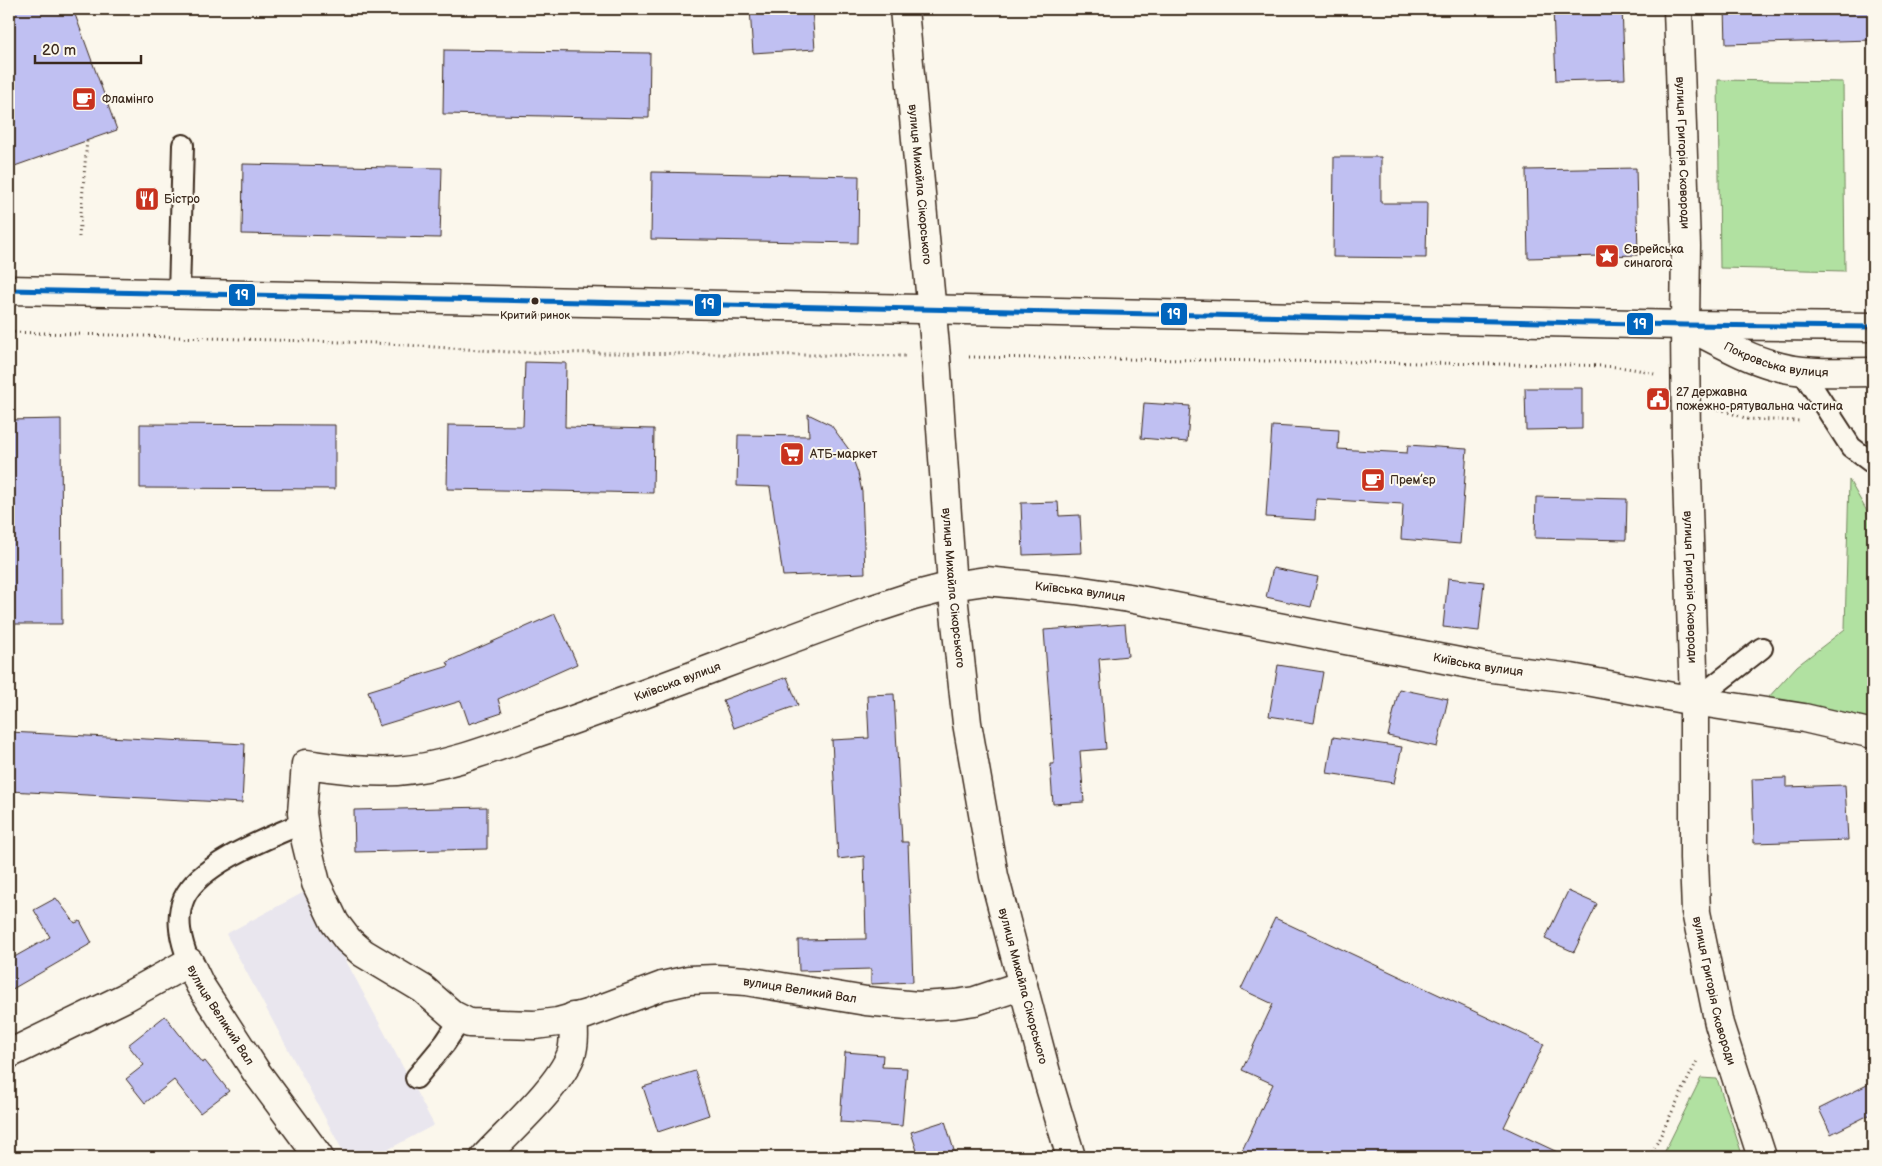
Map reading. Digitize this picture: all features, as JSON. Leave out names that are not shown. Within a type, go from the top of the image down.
[{"type":"street","name":"вулиця Михайла Сікорського","points":[[904,9],[932,309],[952,586],[965,706],[994,876],[1059,1120],[1071,1157]]},
{"type":"street","name":"вулиця Григорія Сковороди","points":[[1678,9],[1686,246],[1686,443],[1694,701],[1696,912],[1719,1024],[1762,1157]]},
{"type":"street","name":"Покровська вулиця","points":[[9,290],[1685,325],[1873,326]]},
{"type":"street","name":"Покровська вулиця","points":[[1685,325],[1774,366],[1802,371],[1873,372]]},
{"type":"street","name":"Київська вулиця","points":[[303,823],[306,764],[371,771],[398,770],[433,764],[479,752],[587,715],[913,596],[952,586],[986,581],[1120,596],[1485,667],[1571,678],[1694,701],[1804,718],[1873,734]]},
{"type":"street","points":[[303,823],[316,883],[327,910],[341,932],[363,953],[423,990],[461,1020]]},
{"type":"street","name":"вулиця Великий Вал","points":[[9,1054],[124,998],[189,962],[200,985],[231,1035],[261,1080],[319,1157]]},
{"type":"street","name":"вулиця Великий Вал","points":[[461,1020],[478,1024],[535,1025],[573,1017],[662,986],[689,980],[746,981],[866,1001],[918,1006],[974,1001],[1023,984]]},
{"type":"street","points":[[484,1157],[538,1101],[566,1066],[574,1043],[573,1017]]},
{"type":"lane","points":[[179,294],[183,145]]},
{"type":"lane","points":[[1802,371],[1851,447],[1873,462]]},
{"type":"lane","points":[[1694,701],[1762,648]]},
{"type":"lane","points":[[189,962],[179,927],[182,906],[188,891],[210,869],[231,856],[262,840],[303,823]]},
{"type":"lane","points":[[416,1078],[461,1020]]},
{"type":"path","points":[[79,237],[87,140]]},
{"type":"path","points":[[1650,1157],[1693,1068],[1719,1024]]},
{"type":"shaded area","points":[[308,890],[434,1125],[374,1157],[346,1157],[226,934]]},
{"type":"green space","points":[[1718,80],[1843,82],[1845,271],[1720,268]]},
{"type":"green space","points":[[1849,480],[1872,520],[1873,726],[1767,699],[1797,666],[1845,629]]},
{"type":"green space","points":[[1701,1078],[1717,1079],[1743,1157],[1662,1157]]},
{"type":"building","points":[[9,9],[73,9],[117,130],[9,168]]},
{"type":"building","points":[[750,9],[812,9],[815,49],[753,53]]},
{"type":"building","points":[[1553,9],[1622,9],[1625,79],[1556,81]]},
{"type":"building","points":[[1725,9],[1873,9],[1873,40],[1726,44]]},
{"type":"building","points":[[444,50],[650,53],[649,118],[443,114]]},
{"type":"building","points":[[1334,157],[1381,157],[1381,203],[1427,203],[1426,258],[1333,257]]},
{"type":"building","points":[[243,164],[442,168],[440,238],[242,234]]},
{"type":"building","points":[[1636,168],[1638,255],[1528,258],[1526,170]]},
{"type":"building","points":[[652,172],[859,176],[858,243],[651,239]]},
{"type":"building","points":[[525,362],[566,363],[565,427],[654,429],[653,493],[447,489],[448,425],[523,426]]},
{"type":"building","points":[[1525,388],[1582,388],[1582,429],[1526,430]]},
{"type":"building","points":[[1144,403],[1190,406],[1187,442],[1141,438]]},
{"type":"building","points":[[808,414],[831,425],[850,451],[858,473],[862,492],[865,573],[783,576],[770,487],[737,486],[738,435],[809,436]]},
{"type":"building","points":[[61,419],[62,624],[9,624],[9,420]]},
{"type":"building","points":[[140,424],[335,425],[335,489],[140,488]]},
{"type":"building","points":[[1272,426],[1339,430],[1338,449],[1407,453],[1408,445],[1467,449],[1460,544],[1401,539],[1403,504],[1316,499],[1315,520],[1266,517]]},
{"type":"building","points":[[1536,497],[1627,499],[1626,540],[1535,538]]},
{"type":"building","points":[[1058,502],[1059,516],[1080,515],[1082,553],[1023,555],[1021,503]]},
{"type":"building","points":[[1273,568],[1318,577],[1311,607],[1266,597]]},
{"type":"building","points":[[1448,578],[1484,582],[1479,631],[1443,627]]},
{"type":"building","points":[[555,614],[577,664],[498,699],[502,713],[469,724],[461,701],[379,726],[368,691],[449,666],[447,662]]},
{"type":"building","points":[[1125,624],[1128,656],[1099,659],[1106,749],[1080,751],[1084,802],[1053,804],[1050,764],[1054,764],[1044,630]]},
{"type":"building","points":[[1278,665],[1323,672],[1314,723],[1269,716]]},
{"type":"building","points":[[787,677],[798,705],[734,728],[723,700]]},
{"type":"building","points":[[1399,689],[1448,699],[1437,747],[1388,736]]},
{"type":"building","points":[[894,694],[902,842],[908,842],[913,982],[871,984],[871,969],[799,971],[798,940],[866,939],[864,856],[838,859],[832,740],[869,738],[867,695]]},
{"type":"building","points":[[9,732],[245,744],[242,803],[9,791]]},
{"type":"building","points":[[1333,737],[1402,747],[1394,783],[1327,773]]},
{"type":"building","points":[[1786,778],[1786,787],[1845,785],[1848,840],[1754,843],[1752,779]]},
{"type":"building","points":[[487,807],[487,849],[355,852],[354,810]]},
{"type":"building","points":[[1568,891],[1597,904],[1574,952],[1545,939]]},
{"type":"building","points":[[56,898],[75,923],[80,921],[92,943],[9,991],[9,960],[50,937],[34,910]]},
{"type":"building","points":[[1275,918],[1544,1044],[1504,1127],[1568,1157],[1239,1157],[1273,1084],[1242,1070],[1273,1004],[1241,989]]},
{"type":"building","points":[[165,1016],[202,1063],[205,1061],[229,1091],[200,1113],[174,1080],[145,1103],[126,1079],[144,1065],[128,1045]]},
{"type":"building","points":[[845,1052],[883,1055],[882,1067],[907,1068],[902,1126],[840,1122]]},
{"type":"building","points":[[695,1071],[709,1115],[658,1132],[643,1087]]},
{"type":"building","points":[[1873,1082],[1873,1113],[1831,1134],[1819,1109]]},
{"type":"building","points":[[945,1121],[956,1157],[919,1157],[911,1132]]},
{"type":"transit line","name":"19","points":[[9,290],[1685,325],[1873,327]]},
{"type":"place","name":"Фламінго","points":[[84,99]]},
{"type":"place","name":"Бістро","points":[[147,199]]},
{"type":"place","name":"Єврейська синагога","points":[[1607,256]]},
{"type":"place","name":"Критий ринок","points":[[535,301]]},
{"type":"place","name":"27 державна пожежно-рятувальна частина","points":[[1658,399]]},
{"type":"place","name":"АТБ-маркет","points":[[792,454]]},
{"type":"place","name":"Прем’єр","points":[[1373,480]]}]
